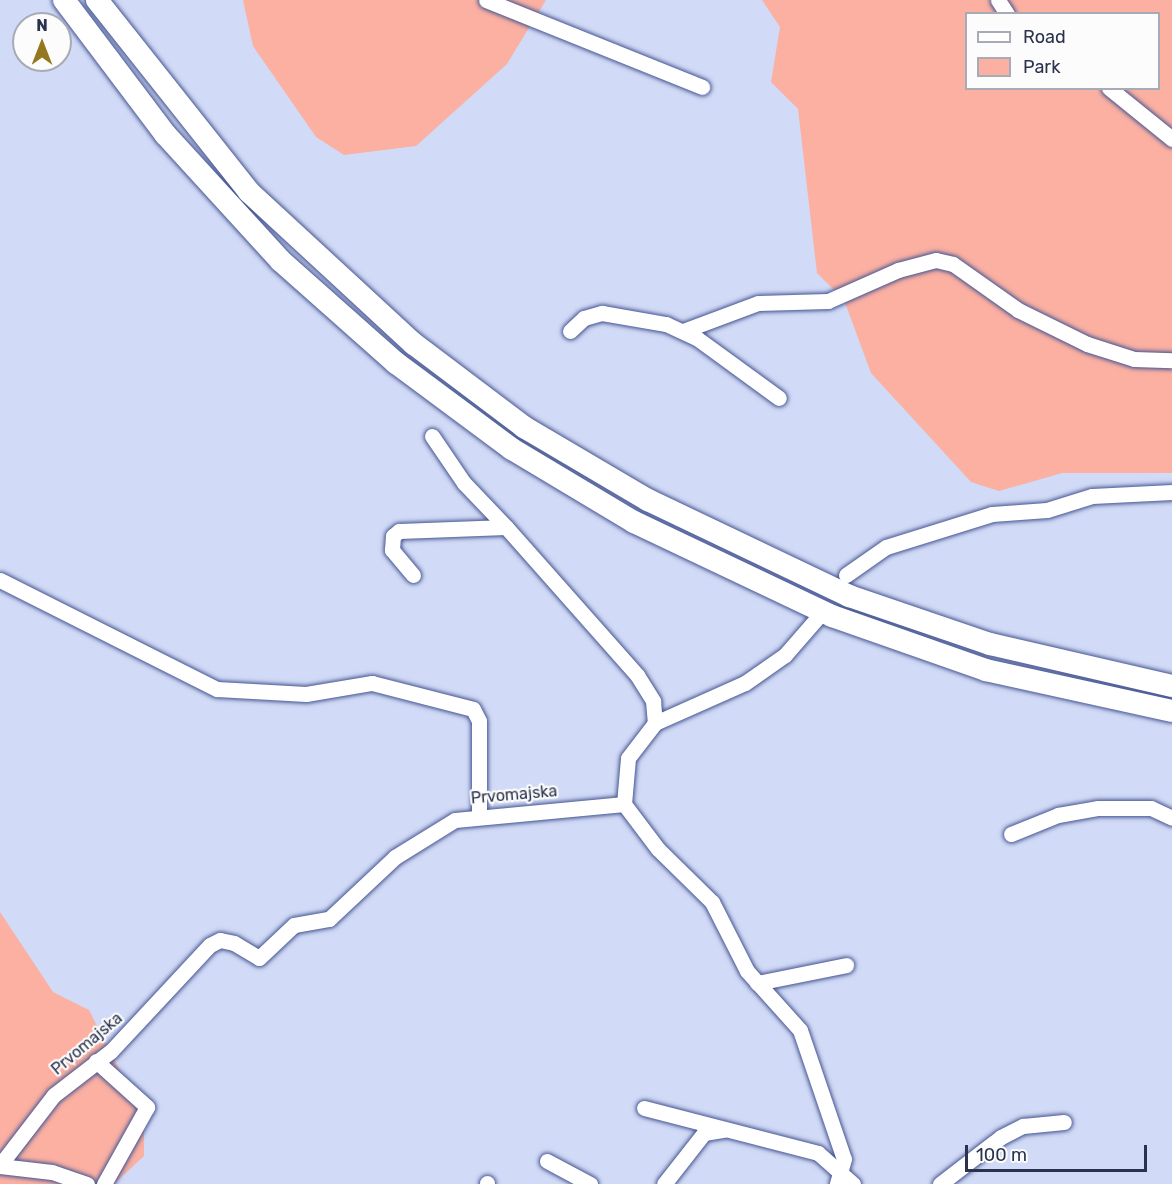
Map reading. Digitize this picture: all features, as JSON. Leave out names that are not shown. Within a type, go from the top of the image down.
[{"type":"highway","points":[[64,0],[165,134],[281,261],[396,363],[512,449],[634,522],[832,616],[986,670],[1172,711]]},
{"type":"highway","points":[[97,0],[177,107],[264,208],[414,344],[524,427],[648,500],[849,596],[990,644],[1172,686]]},
{"type":"street","points":[[486,0],[702,87]]},
{"type":"street","points":[[1111,90],[1172,139]]},
{"type":"street","points":[[683,331],[758,303],[828,301],[898,270],[936,260],[953,264],[1018,310],[1087,344],[1134,359],[1172,360]]},
{"type":"street","points":[[570,331],[584,318],[602,313],[645,317],[683,331],[779,398]]},
{"type":"street","points":[[432,436],[464,483],[543,563],[647,688],[655,723]]},
{"type":"street","points":[[846,575],[886,547],[992,514],[1047,510],[1092,496],[1172,492]]},
{"type":"street","points":[[413,575],[392,550],[393,536],[399,531],[506,527]]},
{"type":"street","points":[[0,580],[217,689],[306,694],[372,683],[473,709],[479,721],[479,815]]},
{"type":"street","points":[[818,617],[785,655],[745,683],[655,723],[628,758],[624,804],[665,856],[712,902],[757,983],[789,1015],[808,1045],[840,1177]]},
{"type":"street","name":"Prvomajska","points":[[0,1166],[54,1095],[138,1025],[210,945],[220,940],[234,943],[259,958],[294,925],[329,919],[344,908],[404,851],[455,820],[479,815],[624,804]]},
{"type":"street","points":[[1011,834],[1058,815],[1098,808],[1151,808],[1172,818]]},
{"type":"street","points":[[757,983],[846,965]]},
{"type":"street","points":[[96,1061],[147,1107],[104,1184]]},
{"type":"street","points":[[644,1108],[724,1130],[799,1147],[853,1184]]},
{"type":"street","points":[[940,1184],[1009,1134],[1064,1122]]},
{"type":"street","points":[[664,1184],[704,1133],[724,1130]]},
{"type":"street","points":[[547,1161],[590,1184]]},
{"type":"street","name":"Prvomajska","points":[[0,1166],[52,1172],[87,1184]]},
{"type":"green space","points":[[243,0],[546,0],[507,64],[416,146],[344,155],[316,137],[253,46]]},
{"type":"green space","points":[[762,0],[1172,0],[1172,473],[1062,473],[999,491],[971,482],[871,373],[844,300],[817,273],[798,109],[771,82],[780,27]]},
{"type":"green space","points":[[0,912],[53,992],[89,1010],[144,1119],[144,1156],[114,1184],[0,1184]]}]
